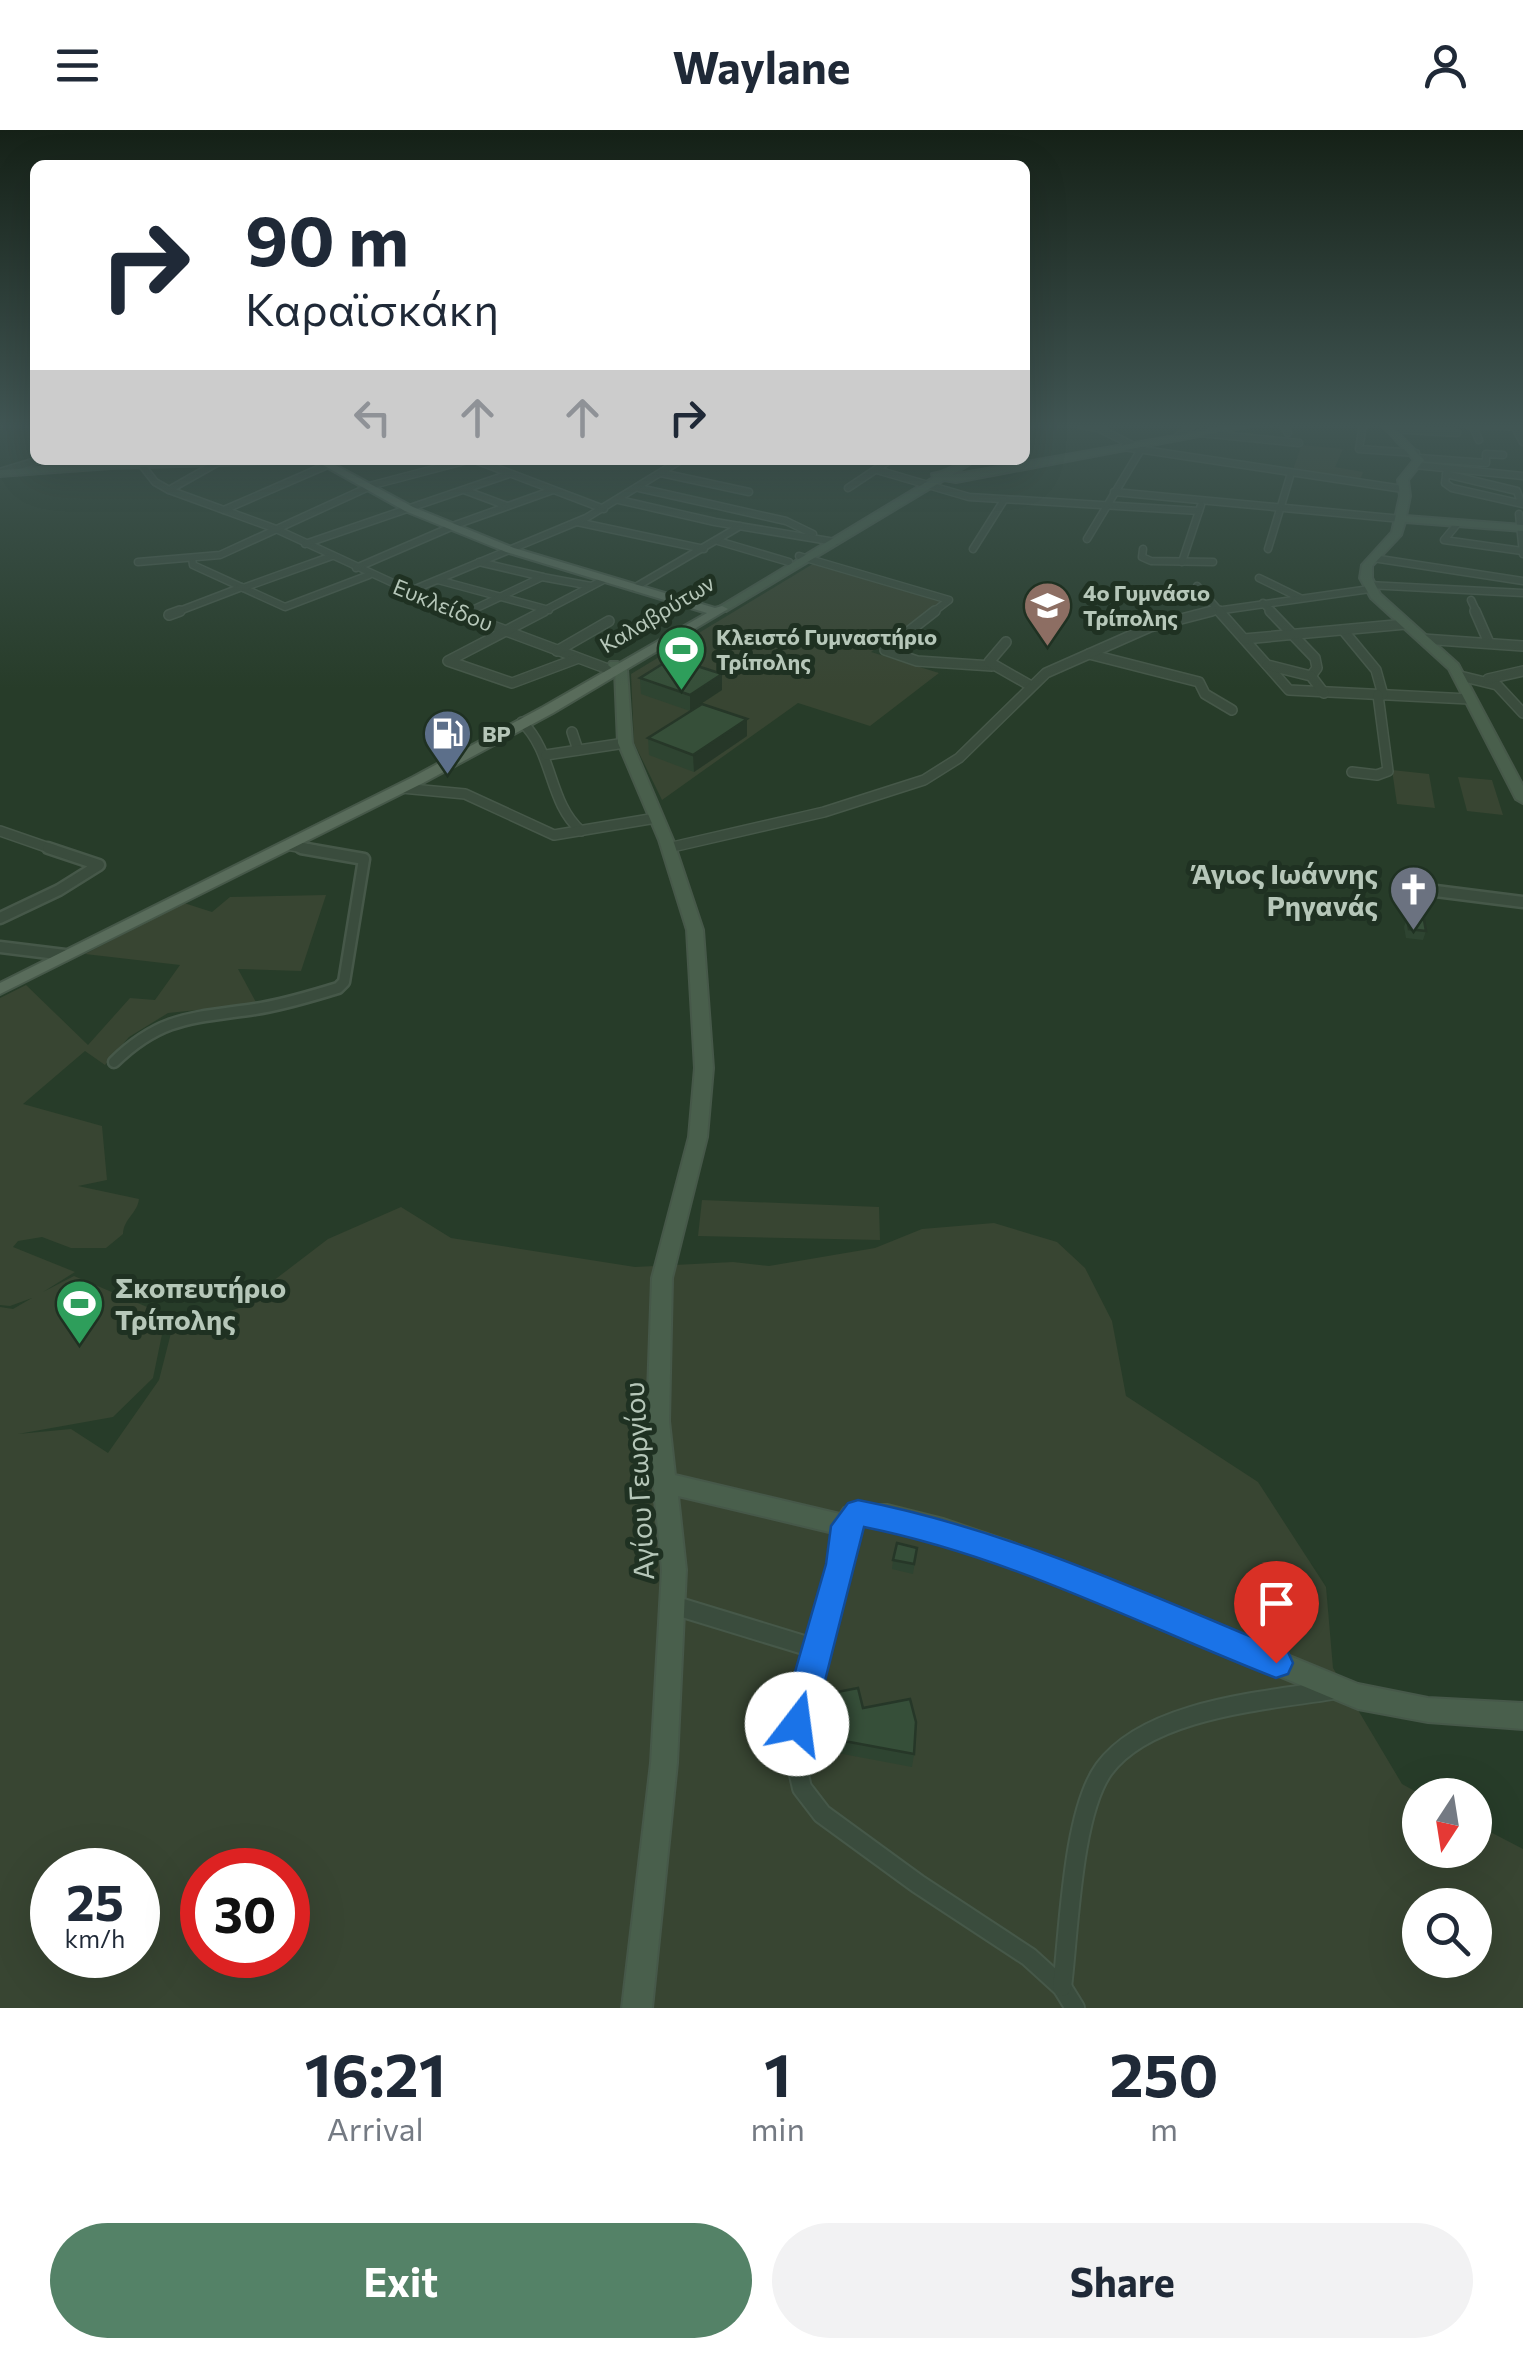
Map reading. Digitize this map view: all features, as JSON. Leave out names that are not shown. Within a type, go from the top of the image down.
[{"type":"main road","points":[[423,513],[514,548],[637,586]]},
{"type":"main road","points":[[514,548],[714,609]]},
{"type":"main road","name":"Καλαβρύτων","points":[[0,988],[402,788],[714,609]]},
{"type":"street","name":"Ευκλείδου","points":[[231,513],[276,529],[462,615],[576,660],[615,668]]},
{"type":"street","points":[[138,562],[220,555],[312,513]]},
{"type":"street","points":[[305,544],[398,513]]},
{"type":"street","points":[[356,568],[490,513]]},
{"type":"street","points":[[408,592],[596,513]]},
{"type":"street","points":[[678,513],[830,541]]},
{"type":"street","points":[[750,513],[830,541]]},
{"type":"street","name":"Καλαβρύτων","points":[[714,609],[877,513]]},
{"type":"street","points":[[973,549],[996,513]]},
{"type":"street","points":[[1087,539],[1101,513]]},
{"type":"street","points":[[1182,562],[1198,513]]},
{"type":"street","points":[[1268,549],[1278,513]]},
{"type":"street","points":[[1324,513],[1522,528]]},
{"type":"street","points":[[1402,513],[1395,536],[1365,570],[1369,587],[1460,676],[1523,799]]},
{"type":"street","points":[[1458,523],[1444,540],[1523,552],[1519,514]]},
{"type":"street","points":[[637,586],[768,517]]},
{"type":"street","points":[[576,522],[704,549]]},
{"type":"street","points":[[718,541],[799,558],[949,600],[886,650],[910,660],[992,666],[1031,686]]},
{"type":"street","points":[[1142,550],[1147,560],[1213,562]]},
{"type":"street","points":[[169,615],[332,556]]},
{"type":"street","points":[[192,558],[193,564],[286,608],[369,574]]},
{"type":"street","name":"Καλαβρύτων","points":[[714,609],[799,558]]},
{"type":"street","points":[[1373,558],[1523,581]]},
{"type":"street","points":[[479,562],[592,586]]},
{"type":"street","points":[[462,615],[544,577]]},
{"type":"street","points":[[1260,578],[1300,598]]},
{"type":"street","points":[[576,660],[512,684],[448,661],[605,579]]},
{"type":"street","points":[[438,580],[549,610]]},
{"type":"street","points":[[1197,586],[1289,690],[1469,698]]},
{"type":"street","points":[[668,848],[824,812],[924,780],[958,758],[1046,672],[1150,627],[1218,609],[1369,587],[1523,593]]},
{"type":"street","points":[[1471,600],[1489,644]]},
{"type":"street","points":[[1262,603],[1315,658],[1318,668],[1311,676]]},
{"type":"street","points":[[557,652],[610,621]]},
{"type":"street","points":[[1244,639],[1406,624]]},
{"type":"street","points":[[1343,630],[1376,670],[1388,771],[1377,775],[1352,772]]},
{"type":"street","points":[[1423,639],[1523,646]]},
{"type":"street","points":[[992,666],[989,660],[1006,642]]},
{"type":"street","points":[[1089,654],[1200,682],[1204,694],[1232,710]]},
{"type":"street","points":[[1267,665],[1311,676],[1324,692]]},
{"type":"street","name":"Αγίου Γεωργίου","points":[[615,668],[625,742],[668,848],[695,930],[704,1068],[696,1146],[662,1278],[658,1421],[673,1533],[672,1604],[664,1763],[637,2008]]},
{"type":"street","points":[[1460,676],[1488,679],[1523,671]]},
{"type":"street","points":[[1488,679],[1523,692]]},
{"type":"street","points":[[1507,689],[1523,713]]},
{"type":"street","points":[[528,719],[546,755],[564,819],[581,831]]},
{"type":"street","points":[[572,732],[578,750]]},
{"type":"street","points":[[546,755],[625,742]]},
{"type":"street","points":[[402,788],[465,794],[546,833],[656,818]]},
{"type":"street","points":[[0,831],[99,865],[59,890],[0,918]]},
{"type":"street","points":[[114,1062],[136,1040],[174,1018],[260,1008],[342,984],[364,859],[287,845]]},
{"type":"street","points":[[1420,889],[1523,902]]},
{"type":"street","points":[[0,946],[65,955]]},
{"type":"street","points":[[666,1483],[846,1526]]},
{"type":"street","points":[[1076,2008],[1062,1987],[1029,1957],[918,1884],[822,1814],[802,1788],[792,1744],[842,1564],[846,1526],[852,1515],[865,1512],[937,1528],[1064,1574],[1337,1689],[1384,1703],[1466,1714],[1523,1716]]},
{"type":"street","points":[[672,1604],[818,1648]]},
{"type":"street","points":[[1062,1987],[1087,1806],[1104,1768],[1137,1739],[1198,1714],[1337,1689]]},
{"type":"green space","points":[[816,562],[945,599],[871,652],[939,673],[870,726],[798,703],[662,800],[634,743],[631,674]]},
{"type":"green space","points":[[1392,770],[1429,774],[1435,808],[1397,804]]},
{"type":"green space","points":[[1458,777],[1492,780],[1503,815],[1467,811]]},
{"type":"green space","points":[[326,895],[301,971],[238,969],[257,1004],[168,1013],[129,1037],[105,1065],[85,1051],[23,1104],[102,1126],[107,1180],[78,1186],[139,1199],[123,1234],[106,1248],[71,1248],[42,1237],[18,1241],[13,1247],[75,1272],[43,1292],[74,1276],[166,1315],[153,1378],[113,1417],[18,1434],[71,1429],[108,1453],[159,1380],[172,1329],[252,1304],[256,1294],[328,1239],[401,1207],[451,1238],[635,1267],[733,1262],[769,1266],[875,1248],[922,1229],[994,1223],[1057,1242],[1085,1268],[1112,1321],[1126,1396],[1258,1482],[1326,1587],[1333,1668],[1402,1784],[1402,1868],[1492,1868],[1492,1833],[1523,1849],[1523,2008],[0,2008],[0,1307],[13,1309],[32,1298],[10,1306],[0,1305],[0,998],[26,985],[88,1045],[130,998],[155,1000],[180,965],[85,954],[184,903],[212,912],[230,897]]},
{"type":"green space","points":[[702,1200],[879,1207],[880,1240],[698,1236]]},
{"type":"building","points":[[672,658],[722,674],[690,695],[640,678]]},
{"type":"building","points":[[702,704],[747,719],[693,755],[648,738]]},
{"type":"building","points":[[1407,918],[1424,920],[1426,931],[1409,929]]},
{"type":"building","points":[[897,1543],[917,1548],[914,1564],[893,1560]]},
{"type":"building","points":[[858,1688],[863,1708],[910,1699],[916,1722],[914,1754],[828,1738],[837,1692]]},
{"type":"place","name":"4ο Γυμνάσιο Τρίπολης","points":[[1048,648]]},
{"type":"place","name":"Κλειστό Γυμναστήριο Τρίπολης","points":[[681,692]]},
{"type":"place","name":"BP","points":[[447,776]]},
{"type":"place","name":"Άγιος Ιωάννης Ρηγανάς","points":[[1413,932]]},
{"type":"place","name":"Σκοπευτήριο Τρίπολης","points":[[80,1346]]},
{"type":"route","points":[[797,1724],[842,1564],[846,1526],[850,1517],[858,1513],[937,1528],[1064,1574],[1276,1663]]}]
